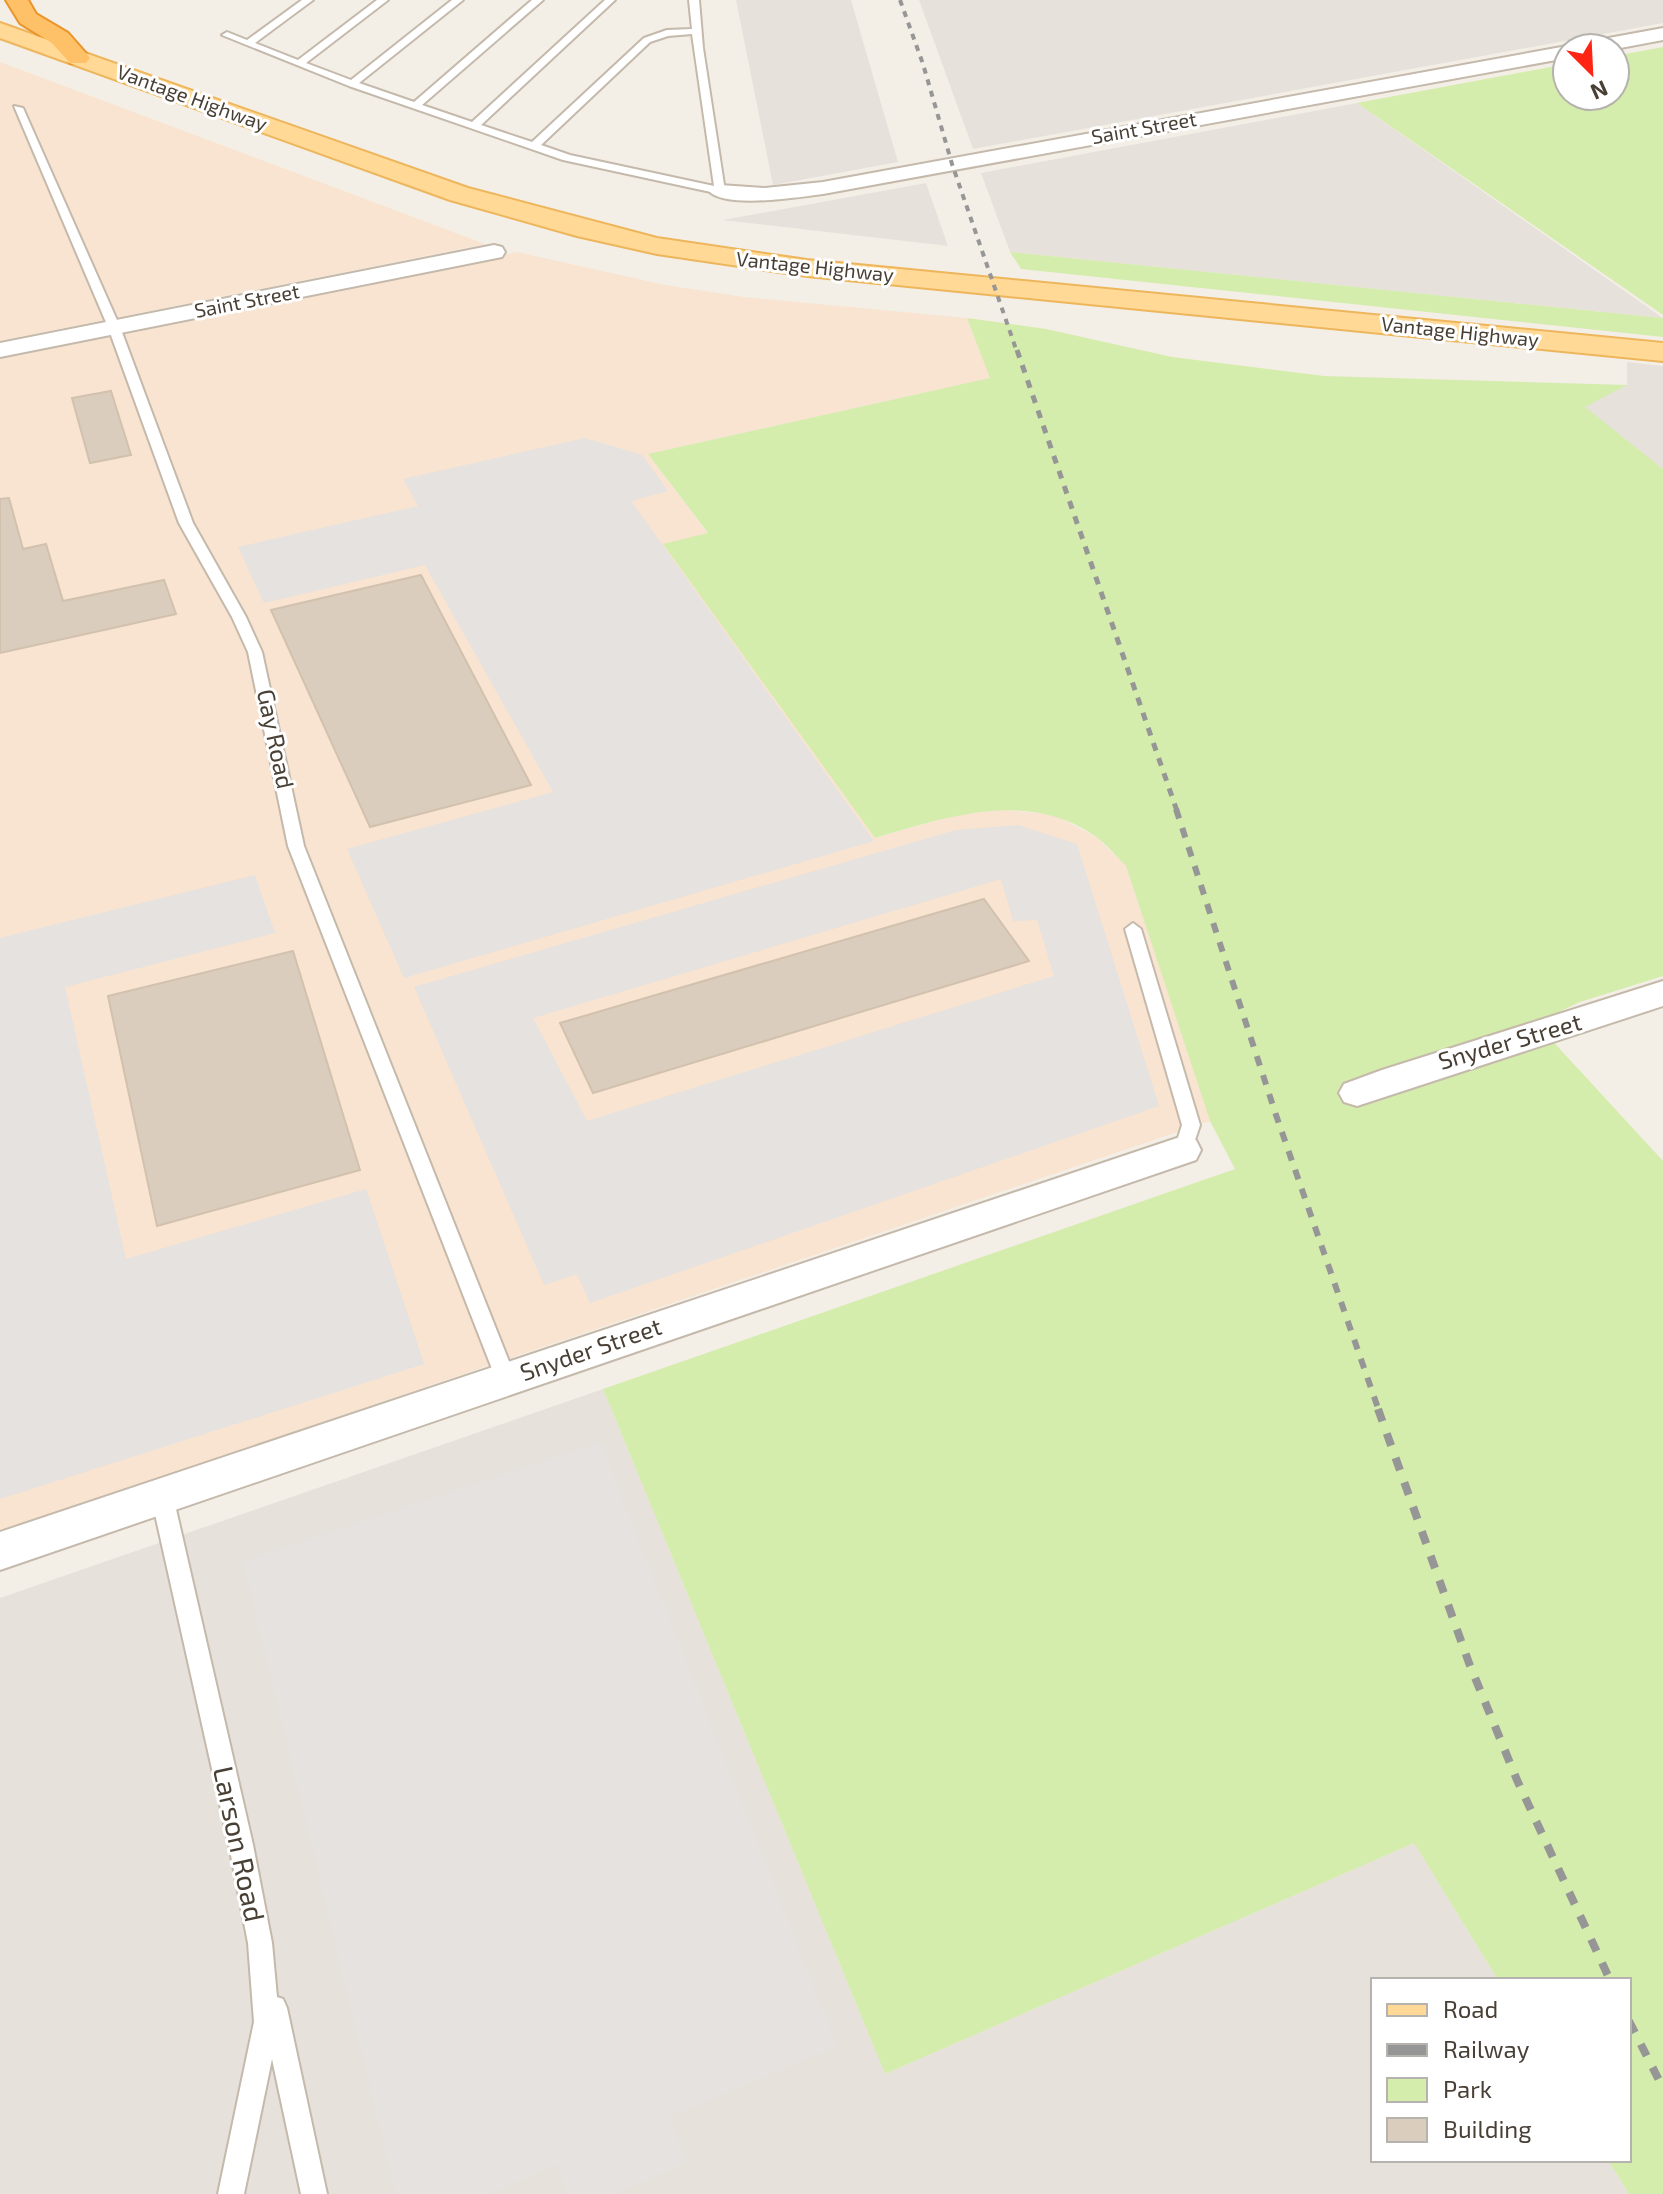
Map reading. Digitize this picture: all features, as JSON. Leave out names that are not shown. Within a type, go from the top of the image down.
[{"type":"highway","points":[[17,0],[29,20],[61,39],[78,58]]},
{"type":"main road","name":"Vantage Highway","points":[[7,35],[459,194],[657,246],[807,268],[1663,352]]},
{"type":"street","points":[[1631,40],[1663,34]]},
{"type":"street","name":"Saint Street","points":[[720,191],[765,194],[814,190],[1551,55]]},
{"type":"street","name":"Saint Street","points":[[0,350],[494,252]]},
{"type":"street","name":"Snyder Street","points":[[1357,1093],[1409,1072],[1576,1024],[1663,993]]},
{"type":"street","name":"Snyder Street","points":[[0,1551],[1183,1150]]},
{"type":"lane","points":[[249,43],[308,0]]},
{"type":"lane","points":[[300,63],[383,0]]},
{"type":"lane","points":[[352,84],[458,0]]},
{"type":"lane","points":[[415,106],[538,0]]},
{"type":"lane","points":[[473,127],[610,0]]},
{"type":"lane","points":[[227,35],[352,84],[533,147],[627,173],[720,191],[694,0]]},
{"type":"lane","points":[[533,147],[647,40],[667,33],[697,31]]},
{"type":"lane","name":"Gay Road","points":[[18,108],[114,327],[174,494],[201,553],[239,617],[255,652],[296,846],[506,1379]]},
{"type":"lane","points":[[1133,929],[1191,1125],[1183,1150]]},
{"type":"lane","name":"Larson Road","points":[[162,1496],[241,1845],[260,1943],[267,2022],[231,2194]]},
{"type":"lane","points":[[260,1943],[314,2194]]},
{"type":"shaded area","points":[[736,0],[851,0],[898,162],[773,185]]},
{"type":"shaded area","points":[[919,0],[1663,0],[1663,23],[1614,32],[1551,32],[1551,43],[973,149]]},
{"type":"shaded area","points":[[0,62],[485,244],[0,341]]},
{"type":"shaded area","points":[[1357,103],[1663,318],[1010,252],[981,173]]},
{"type":"shaded area","points":[[926,183],[948,246],[723,220]]},
{"type":"shaded area","points":[[517,252],[665,285],[744,297],[967,318],[991,378],[648,454],[708,534],[664,544],[875,838],[960,814],[1005,810],[1055,815],[1096,837],[1126,866],[1210,1121],[0,1531],[0,356]]},
{"type":"shaded area","points":[[1627,362],[1663,366],[1663,469],[1584,407],[1627,385]]},
{"type":"shaded area","points":[[585,438],[642,455],[668,491],[631,501],[874,841],[404,978],[347,849],[553,792],[425,565],[264,603],[238,547],[418,506],[403,479]]},
{"type":"shaded area","points":[[1018,825],[1077,844],[1159,1106],[590,1303],[577,1274],[544,1285],[414,987],[956,830]],"holes":[[[1001,879],[1013,921],[1037,920],[1054,976],[587,1121],[533,1018]]]},
{"type":"shaded area","points":[[255,875],[275,933],[65,987],[126,1259],[366,1189],[424,1364],[0,1499],[0,938]]},
{"type":"shaded area","points":[[603,1389],[885,2074],[1414,1843],[1497,1978],[1371,1978],[1371,2162],[1609,2162],[1629,2194],[0,2194],[0,1598]]},
{"type":"shaded area","points":[[600,1442],[837,2046],[671,2116],[686,2163],[614,2194],[567,2194],[558,2164],[488,2194],[396,2194],[243,1561]]},
{"type":"green space","points":[[1663,47],[1663,315],[1357,103],[1551,67],[1551,112],[1631,112],[1631,53]]},
{"type":"green space","points":[[1010,252],[1663,318],[1663,337],[1021,269]]},
{"type":"green space","points":[[967,318],[1046,329],[1172,357],[1324,376],[1627,385],[1585,407],[1663,469],[1663,976],[1580,1002],[1536,1023],[1663,1161],[1663,2194],[1629,2194],[1609,2162],[1631,2162],[1631,1978],[1497,1978],[1414,1843],[885,2074],[603,1389],[1235,1169],[1210,1121],[1126,866],[1095,836],[1069,822],[1014,810],[958,816],[875,838],[663,544],[708,533],[648,454],[990,378]]},
{"type":"building","points":[[111,391],[131,455],[90,463],[72,398]]},
{"type":"building","points":[[9,498],[23,549],[46,544],[63,601],[164,580],[176,614],[0,653],[0,499]]},
{"type":"building","points":[[421,575],[531,785],[370,827],[271,610]]},
{"type":"building","points":[[984,899],[1029,961],[593,1093],[560,1023]]},
{"type":"building","points":[[293,951],[360,1170],[157,1226],[108,996]]},
{"type":"railway","points":[[900,0],[1017,352]]},
{"type":"railway","points":[[1017,350],[1177,811]]},
{"type":"railway","points":[[1176,809],[1276,1115],[1379,1411]]},
{"type":"railway","points":[[1378,1409],[1469,1663],[1517,1780],[1609,1978]]},
{"type":"railway","points":[[1631,2025],[1663,2088]]}]
